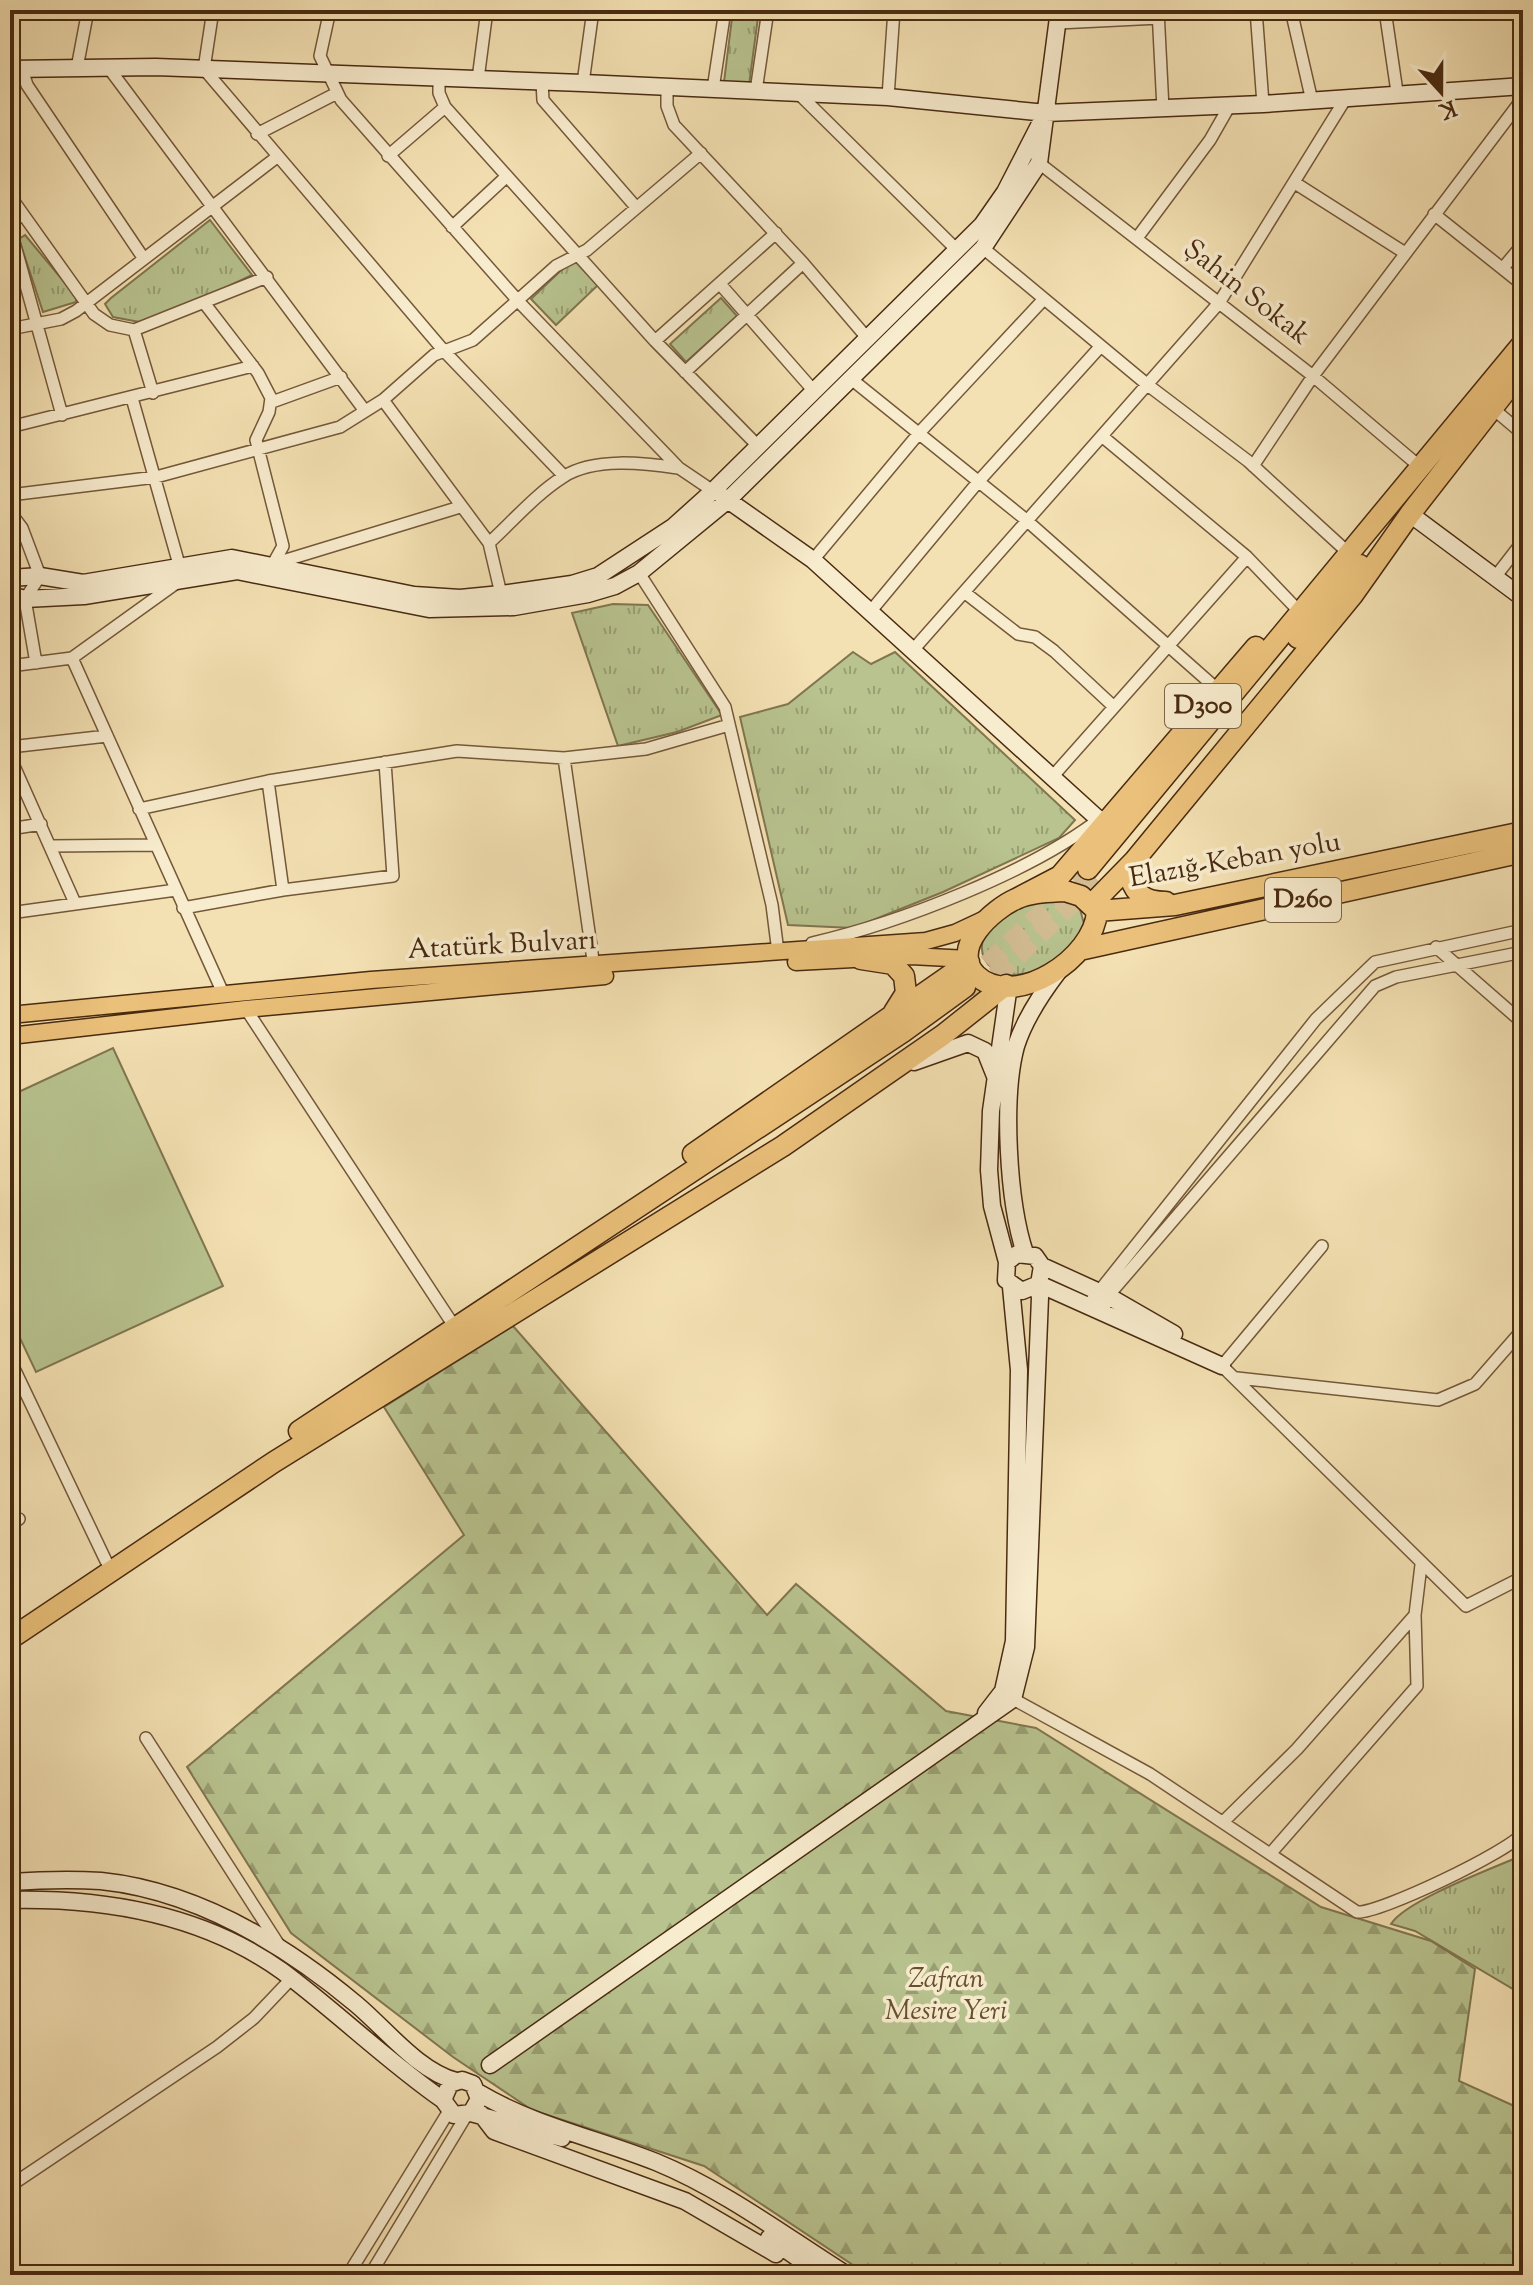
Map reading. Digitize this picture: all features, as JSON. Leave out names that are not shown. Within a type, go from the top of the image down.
[{"type":"highway","name":"D300","points":[[1016,899],[1060,876],[1102,823],[1136,789],[1217,689],[1294,606],[1342,547],[1386,507],[1523,343]]},
{"type":"highway","name":"D300","points":[[1094,908],[1352,596],[1410,514],[1523,369]]},
{"type":"highway","points":[[1386,507],[1093,874],[1365,559],[1410,514]]},
{"type":"highway","name":"Elazığ-Keban yolu","points":[[1094,908],[1190,902],[1523,832]]},
{"type":"highway","name":"Elazığ-Keban yolu","points":[[1084,949],[1523,852]]},
{"type":"highway","name":"D260","points":[[1128,868],[1132,887],[1142,897],[1157,902],[1190,902]]},
{"type":"highway","points":[[1065,891],[1094,908],[1092,933],[1084,949],[1058,971],[1008,985],[995,985],[976,975],[968,961],[974,933],[992,915],[1016,899],[1065,891]]},
{"type":"highway","points":[[861,959],[893,964],[904,976],[906,993],[893,1015]]},
{"type":"highway","points":[[454,1326],[968,961]]},
{"type":"highway","points":[[10,1639],[274,1462],[783,1146],[987,1003],[1008,985]]},
{"type":"highway","points":[[10,1626],[454,1326],[969,992],[471,1340]]},
{"type":"main road","points":[[10,578],[40,576],[83,583],[237,571],[429,609],[514,607],[615,586],[639,573],[728,500],[983,248],[1039,163],[1058,16]]},
{"type":"main road","points":[[16,69],[204,69],[797,92],[888,97],[1046,113],[1263,104],[1397,92],[1523,86]]},
{"type":"main road","points":[[18,597],[84,596],[180,575],[221,558],[273,564],[414,595],[460,598],[572,584],[598,576],[673,527],[713,491],[958,251],[1005,192],[1046,113]]},
{"type":"main road","points":[[713,491],[813,560],[1102,823]]},
{"type":"main road","points":[[1410,514],[1523,598]]},
{"type":"main road","name":"Atatürk Bulvarı","points":[[10,1015],[223,993],[926,941],[955,933],[992,915]]},
{"type":"main road","name":"Atatürk Bulvarı","points":[[10,1036],[246,1009],[725,966],[911,956],[968,961]]},
{"type":"main road","points":[[1025,1253],[1018,1232],[1012,1185],[1009,1092],[1017,1045],[1044,989],[1058,971]]},
{"type":"main road","points":[[971,1731],[1003,1691],[1014,1641],[1019,1370],[1011,1287],[1004,1274],[1007,1262],[992,1206],[989,1170],[991,1111],[1008,985]]},
{"type":"main road","points":[[879,1078],[968,1043],[985,1051],[996,1081]]},
{"type":"main road","points":[[1007,1262],[1025,1253],[1035,1256],[1042,1266],[1099,1300]]},
{"type":"main road","points":[[446,2106],[446,2088],[468,2086],[490,2065],[1013,1699],[1026,1647],[1038,1285],[1042,1266]]},
{"type":"main road","points":[[1011,1287],[1022,1291],[1038,1285],[1144,1314],[1222,1366]]},
{"type":"main road","points":[[10,1882],[102,1881],[139,1888],[235,1922],[279,1945],[345,1995],[437,2076],[468,2086],[517,2111],[658,2163],[709,2187],[847,2275]]},
{"type":"main road","points":[[10,1900],[74,1901],[155,1912],[235,1943],[291,1979],[446,2106],[596,2148],[665,2176],[752,2227],[822,2275]]},
{"type":"main road","points":[[468,2086],[478,2105],[472,2114]]},
{"type":"main road","points":[[472,2114],[494,2131],[685,2201],[726,2222],[807,2275]]},
{"type":"street","points":[[77,68],[88,10]]},
{"type":"street","points":[[213,10],[204,69],[444,351],[564,476]]},
{"type":"street","points":[[330,10],[320,56],[337,93],[388,156],[519,302],[679,468],[713,491]]},
{"type":"street","points":[[478,79],[487,10]]},
{"type":"street","points":[[583,83],[593,10]]},
{"type":"street","points":[[713,89],[725,10]]},
{"type":"street","points":[[756,91],[768,10]]},
{"type":"street","points":[[888,97],[894,10]]},
{"type":"street","points":[[1256,10],[1263,104]]},
{"type":"street","points":[[1291,10],[1312,101]]},
{"type":"street","points":[[1385,10],[1397,92]]},
{"type":"street","points":[[1058,16],[1158,14],[1163,109]]},
{"type":"street","points":[[108,67],[134,107],[215,207],[365,411]]},
{"type":"street","points":[[16,69],[144,259]]},
{"type":"street","points":[[439,78],[439,93],[445,107],[655,341],[758,446]]},
{"type":"street","points":[[542,82],[543,100],[635,206]]},
{"type":"street","points":[[667,87],[671,119],[868,339]]},
{"type":"street","points":[[797,92],[958,251]]},
{"type":"street","points":[[257,134],[337,93]]},
{"type":"street","points":[[913,650],[1025,519],[1149,386],[1219,303],[1346,98]]},
{"type":"street","points":[[1253,466],[1313,376],[1523,98]]},
{"type":"street","points":[[1137,238],[1210,140],[1230,105]]},
{"type":"street","points":[[388,156],[445,107]]},
{"type":"street","points":[[10,495],[156,477],[340,427],[383,400],[434,355],[473,340],[556,266],[579,255],[701,153]]},
{"type":"street","points":[[10,329],[61,319],[87,304],[277,157]]},
{"type":"street","name":"Şahin Sokak","points":[[1039,163],[1313,376],[1419,466]]},
{"type":"street","points":[[452,227],[507,176]]},
{"type":"street","points":[[1295,183],[1405,253]]},
{"type":"street","points":[[10,196],[99,319],[134,330],[267,277]]},
{"type":"street","points":[[22,213],[13,222],[12,235],[62,415]]},
{"type":"street","points":[[1434,214],[1523,285]]},
{"type":"street","points":[[655,341],[776,233]]},
{"type":"street","points":[[1503,268],[1523,244]]},
{"type":"street","points":[[983,248],[1100,347],[1253,466],[1342,547]]},
{"type":"street","points":[[685,372],[803,263]]},
{"type":"street","points":[[720,284],[813,390]]},
{"type":"street","points":[[813,560],[920,432],[1043,300]]},
{"type":"street","points":[[205,304],[253,366],[272,402]]},
{"type":"street","points":[[134,330],[153,393]]},
{"type":"street","points":[[870,612],[978,482],[1100,347]]},
{"type":"street","points":[[10,427],[253,366]]},
{"type":"street","points":[[273,564],[283,546],[256,440],[272,402],[341,377]]},
{"type":"street","points":[[850,378],[1025,519],[1217,689]]},
{"type":"street","points":[[10,666],[72,658],[180,575],[156,477],[132,398]]},
{"type":"street","points":[[383,400],[489,543],[501,594]]},
{"type":"street","points":[[1491,407],[1523,434]]},
{"type":"street","points":[[1103,437],[1247,557],[1294,606]]},
{"type":"street","points":[[489,543],[564,476],[602,465],[644,463],[679,468]]},
{"type":"street","points":[[273,564],[460,507]]},
{"type":"street","points":[[10,512],[22,528],[40,576],[18,597],[36,663]]},
{"type":"street","points":[[1496,576],[1523,541]]},
{"type":"street","points":[[1053,776],[1247,557]]},
{"type":"street","points":[[639,573],[725,707],[772,905],[778,952],[881,926],[1061,846],[1102,823]]},
{"type":"street","points":[[964,592],[1018,634],[1035,637],[1054,651],[1113,706]]},
{"type":"street","points":[[72,658],[223,993]]},
{"type":"street","points":[[139,809],[268,781],[457,751],[564,758],[646,749],[729,725]]},
{"type":"street","points":[[10,747],[107,736]]},
{"type":"street","points":[[10,757],[75,903]]},
{"type":"street","points":[[564,758],[594,967]]},
{"type":"street","points":[[183,908],[283,890],[393,876],[385,762]]},
{"type":"street","points":[[268,781],[283,890]]},
{"type":"street","points":[[10,829],[41,824]]},
{"type":"street","points":[[51,846],[155,845]]},
{"type":"street","points":[[10,913],[176,890]]},
{"type":"street","points":[[1099,1300],[1316,1019],[1375,962],[1523,930]]},
{"type":"street","points":[[1436,947],[1523,1023]]},
{"type":"street","points":[[1099,1300],[1375,986],[1396,977],[1523,952]]},
{"type":"street","points":[[246,1009],[454,1326]]},
{"type":"street","points":[[1322,1246],[1222,1366],[1466,1606],[1523,1577]]},
{"type":"street","points":[[1236,1378],[1438,1400],[1475,1384],[1523,1329]]},
{"type":"street","points":[[10,1360],[106,1561]]},
{"type":"street","points":[[1271,1853],[1417,1686],[1415,1615],[1421,1565]]},
{"type":"street","points":[[1223,1822],[1308,1737],[1415,1615]]},
{"type":"street","points":[[1013,1699],[1150,1774],[1353,1910],[1369,1912],[1505,1849],[1523,1833]]},
{"type":"street","points":[[146,1738],[279,1945]]},
{"type":"street","points":[[10,2186],[217,2047],[254,2018],[291,1979]]},
{"type":"street","points":[[348,2275],[446,2106]]},
{"type":"street","points":[[370,2275],[472,2114]]},
{"type":"green space","points":[[733,10],[759,10],[749,85],[724,82]]},
{"type":"green space","points":[[210,220],[252,275],[150,324],[113,317],[105,304],[111,298]]},
{"type":"green space","points":[[25,235],[76,296],[76,302],[43,312],[19,239]]},
{"type":"green space","points":[[573,259],[598,285],[556,325],[531,299]]},
{"type":"green space","points":[[721,298],[737,316],[686,362],[670,344]]},
{"type":"green space","points":[[613,604],[648,605],[722,715],[677,732],[618,746],[572,613]]},
{"type":"green space","points":[[853,652],[871,664],[895,652],[1075,820],[1059,838],[943,892],[853,928],[788,925],[740,717],[788,704]]},
{"type":"green space","points":[[1069,900],[1080,909],[1086,931],[1065,958],[1021,974],[1005,974],[985,959],[982,948],[993,923],[1009,912],[1031,904]]},
{"type":"green space","points":[[113,1048],[223,1286],[36,1372],[10,1317],[10,1096]]},
{"type":"green space","name":"Zafran Mesire Yeri","points":[[513,1326],[767,1615],[796,1584],[946,1711],[1036,1728],[1321,1907],[1431,1941],[1475,1969],[1459,2081],[1523,2110],[1523,2275],[865,2273],[704,2166],[532,2110],[453,2057],[291,1933],[187,1767],[464,1535],[384,1407]]},
{"type":"green space","points":[[1523,1855],[1523,1995],[1415,1931],[1391,1924],[1432,1895]]},
{"type":"tunnel","points":[[966,985],[1088,869]]},
{"type":"tunnel","points":[[974,997],[1098,878]]}]
